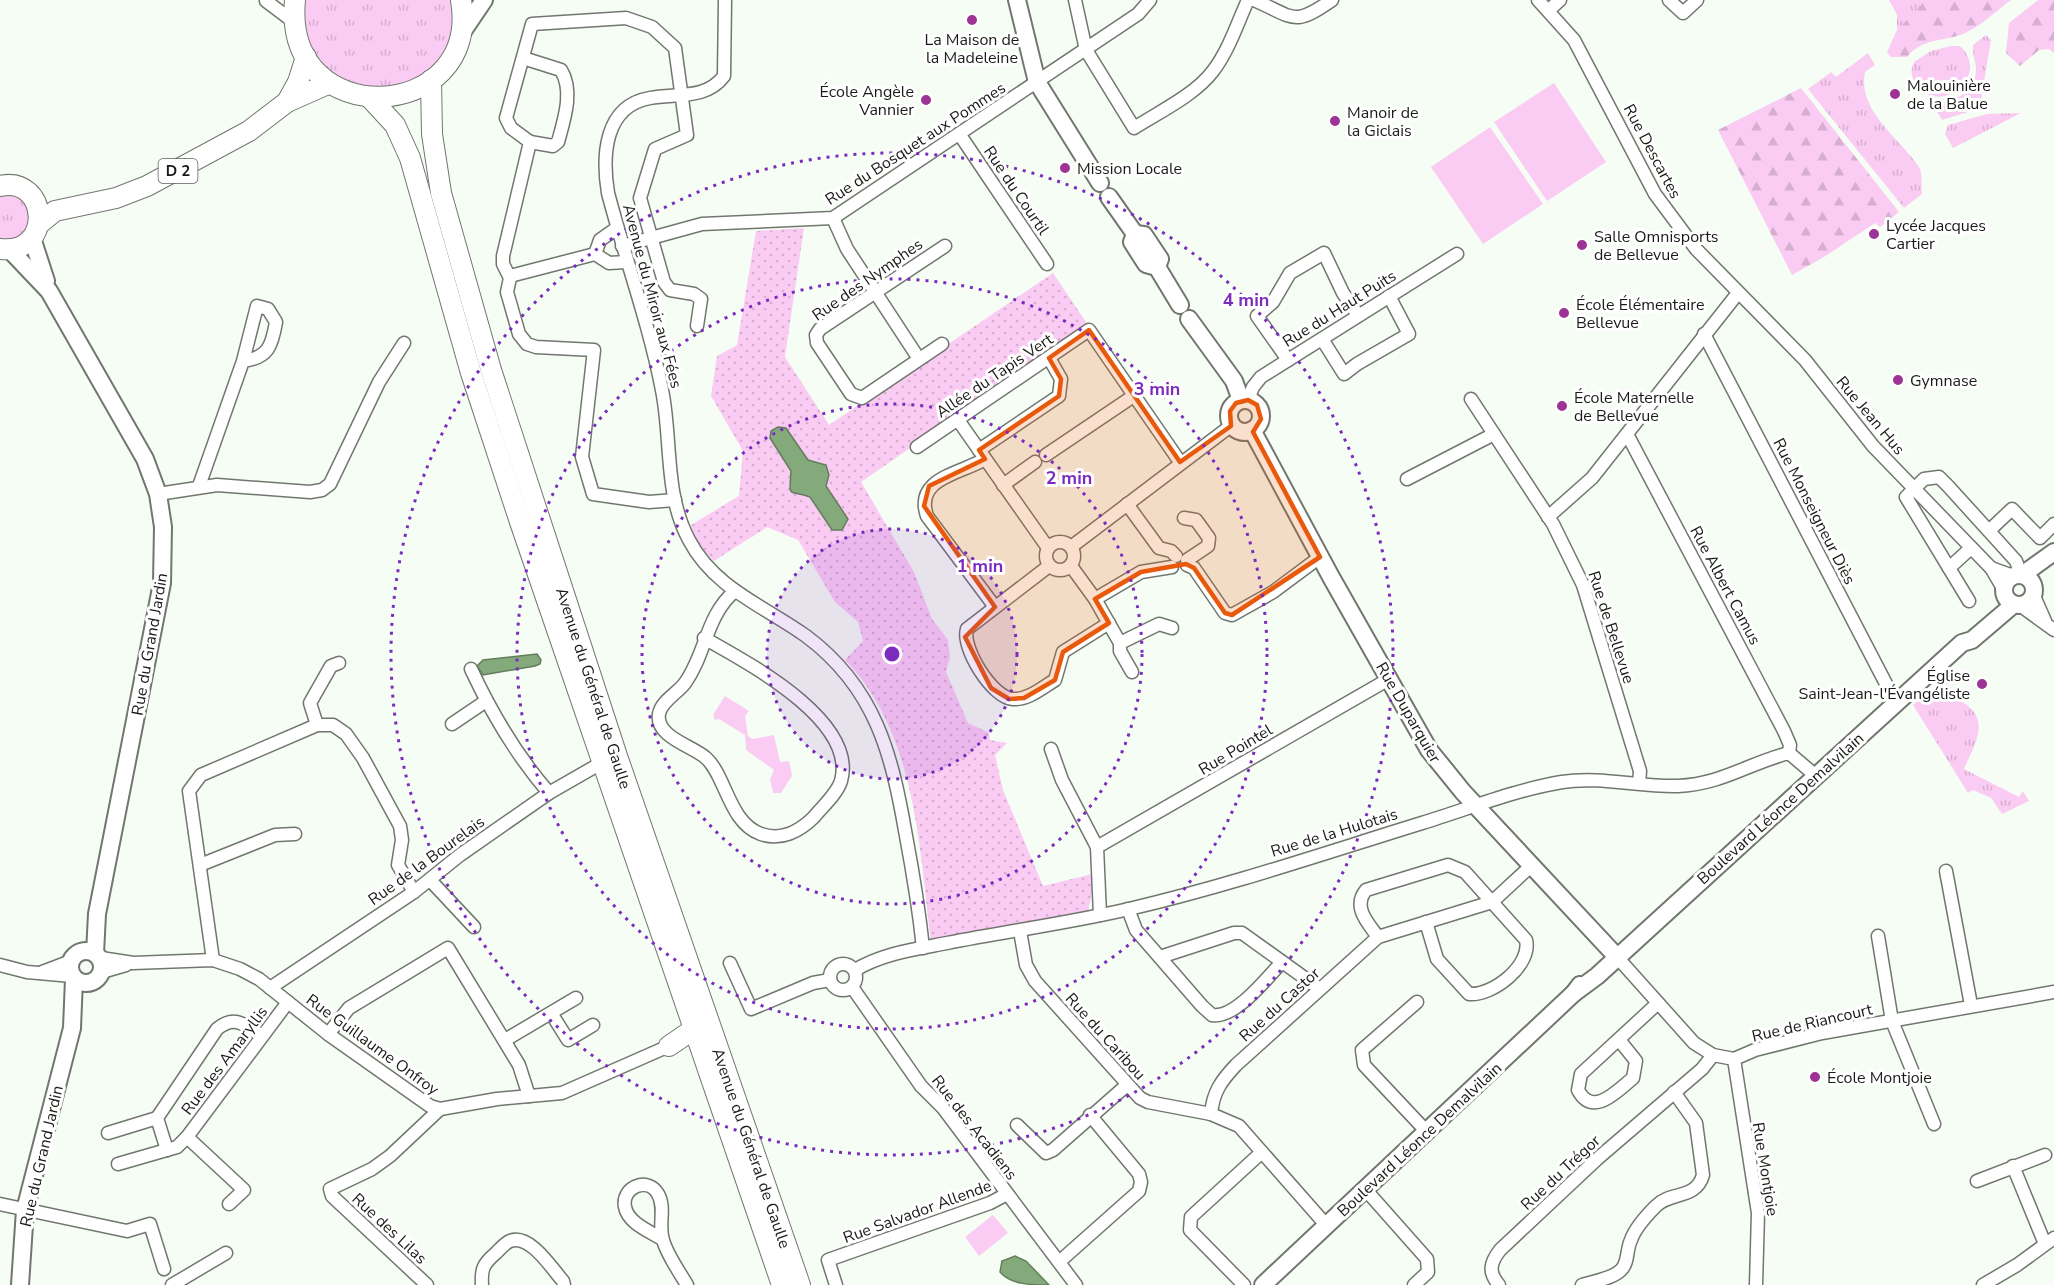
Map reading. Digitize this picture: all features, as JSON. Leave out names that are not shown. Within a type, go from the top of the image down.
[{"type":"main road","points":[[295,0],[294,22],[306,57],[330,83],[351,94],[371,99],[403,95],[431,80],[445,67],[460,34],[461,0]]},
{"type":"main road","name":"D 2","points":[[287,102],[298,82],[306,57]]},
{"type":"main road","name":"Avenue du Général de Gaulle","points":[[431,80],[432,134],[441,193],[490,370],[617,756],[800,1285]]},
{"type":"main road","name":"D 2","points":[[36,231],[55,211],[116,198],[142,189],[249,131],[287,102],[330,83]]},
{"type":"main road","name":"Avenue du Général de Gaulle","points":[[371,99],[395,125],[410,158],[471,374],[782,1285]]},
{"type":"main road","points":[[2,184],[22,188],[35,200],[55,211]]},
{"type":"main road","points":[[5,249],[18,248],[36,231],[40,216],[35,200]]},
{"type":"main road","points":[[669,1046],[681,1036],[720,1054]]},
{"type":"street","points":[[263,0],[294,22]]},
{"type":"street","points":[[460,34],[484,0]]},
{"type":"street","name":"Avenue du Miroir aux Fées","points":[[725,0],[724,76],[707,91],[639,101],[618,116],[606,146],[605,172],[626,262],[660,379],[675,500],[683,528],[695,552],[707,568],[735,591],[782,619],[826,652],[850,678],[873,714],[888,749],[896,780],[923,948]]},
{"type":"street","points":[[1017,0],[1036,82],[1135,234],[1132,242],[1146,264],[1156,267],[1180,305]]},
{"type":"street","points":[[1075,0],[1086,50],[1134,128],[1198,86],[1212,73],[1223,56],[1248,0]]},
{"type":"street","name":"Rue du Bosquet aux Pommes","points":[[622,246],[702,224],[833,218],[1086,50],[1138,14],[1150,0]]},
{"type":"street","points":[[1254,0],[1295,18],[1304,18],[1332,0]]},
{"type":"street","name":"Rue Descartes","points":[[1538,0],[1574,40],[1640,167],[1668,214],[1708,263],[1738,293]]},
{"type":"street","points":[[1549,10],[1560,0]]},
{"type":"street","points":[[1670,0],[1683,13],[1697,0]]},
{"type":"street","points":[[523,58],[561,70],[565,75],[567,106],[558,142],[553,146],[530,142],[512,128],[506,118],[532,24],[626,18],[652,27],[675,48],[687,135],[655,148],[640,198],[664,282],[670,290],[694,294],[701,299],[697,326]]},
{"type":"street","name":"Rue du Courtil","points":[[960,135],[1047,264]]},
{"type":"street","points":[[530,142],[502,256],[502,264],[510,276],[507,292],[523,341],[536,347],[594,350],[582,457],[593,494],[649,502],[675,500]]},
{"type":"street","points":[[833,218],[847,249],[919,359],[942,344]]},
{"type":"street","points":[[595,254],[600,240],[617,228]]},
{"type":"street","name":"Rue du Grand Jardin","points":[[36,231],[49,291]]},
{"type":"street","name":"Rue des Nymphes","points":[[919,359],[862,398],[851,394],[817,343],[816,335],[820,329],[945,246]]},
{"type":"street","name":"Rue du Grand Jardin","points":[[5,249],[49,291],[145,459],[158,494],[164,527],[162,583],[97,915],[72,1028],[26,1210],[20,1285]]},
{"type":"street","points":[[1288,360],[1257,316],[1273,302],[1290,273],[1324,253],[1343,293],[1358,315]]},
{"type":"street","points":[[510,276],[595,254]]},
{"type":"street","points":[[595,254],[609,264],[626,262]]},
{"type":"street","name":"Rue du Haut Puits","points":[[1245,400],[1261,378],[1457,254]]},
{"type":"street","points":[[1548,516],[1576,494],[1627,434],[1738,293]]},
{"type":"street","name":"Rue Jean Hus","points":[[1738,293],[1805,360],[1867,440],[1991,568],[2018,589]]},
{"type":"street","points":[[1322,339],[1344,374],[1356,364],[1409,334],[1389,296]]},
{"type":"street","points":[[199,486],[243,361],[256,306],[268,309],[274,314],[276,322],[266,353],[259,358],[243,361]]},
{"type":"street","points":[[1190,319],[1245,400],[1257,405],[1261,414],[1259,423],[1252,430],[1241,431],[1232,425],[1230,411],[1245,400]]},
{"type":"street","name":"Allée du Tapis Vert","points":[[917,447],[1089,330],[1135,395]]},
{"type":"street","name":"Rue Monseigneur Diès","points":[[1704,334],[1896,704]]},
{"type":"street","points":[[158,494],[199,486],[310,492],[322,490],[330,484],[379,382],[404,343]]},
{"type":"street","points":[[995,607],[927,516],[924,497],[929,486],[982,454],[1059,396],[1061,379],[1049,358]]},
{"type":"street","points":[[1046,455],[1135,395],[1180,462]]},
{"type":"street","name":"Rue de Bellevue","points":[[1471,399],[1548,516],[1583,585],[1640,771],[1638,783]]},
{"type":"street","points":[[958,420],[1048,548]]},
{"type":"street","points":[[1071,547],[1180,462],[1232,425]]},
{"type":"street","name":"Rue Duparquier","points":[[1252,430],[1320,557],[1429,750],[1477,806],[1617,957]]},
{"type":"street","points":[[1407,479],[1494,434]]},
{"type":"street","name":"Rue Albert Camus","points":[[1627,434],[1784,731],[1790,745],[1789,753]]},
{"type":"street","points":[[1003,485],[1035,462]]},
{"type":"street","points":[[1969,601],[1906,497],[1913,488],[1928,477],[1939,477],[2016,561],[2018,589],[2049,625]]},
{"type":"street","points":[[1126,504],[1159,548],[1171,551],[1181,562],[1194,568],[1225,613],[1232,615],[1273,592],[1320,557]]},
{"type":"street","points":[[1993,527],[2012,509],[2040,538],[2054,524]]},
{"type":"street","points":[[1095,599],[1141,572],[1181,562],[1208,546],[1209,538],[1196,520],[1184,518]]},
{"type":"street","points":[[1063,542],[1071,547],[1074,560],[1071,566],[1064,570],[1056,570],[1049,566],[1046,554],[1048,548],[1054,543],[1063,542]]},
{"type":"street","points":[[1949,568],[1971,548]]},
{"type":"street","points":[[2018,589],[2054,552]]},
{"type":"street","points":[[2018,589],[2054,562]]},
{"type":"street","points":[[1049,566],[968,629],[966,642],[991,688],[1009,699],[1024,699],[1055,680],[1063,652],[1109,623]]},
{"type":"street","points":[[1071,566],[1109,623],[1120,643],[1120,651],[1132,672]]},
{"type":"street","name":"Boulevard Léonce Demalvilain","points":[[1263,1285],[1574,993],[1591,981],[1896,704],[1962,643],[1965,633],[2018,589]]},
{"type":"street","points":[[704,638],[746,662],[802,702],[828,728],[834,738],[843,772],[838,788],[802,828],[789,835],[760,834],[748,825],[728,801],[719,775],[706,758],[664,731],[660,724],[659,714],[663,705],[686,682],[704,638],[720,606],[735,591]]},
{"type":"street","points":[[1120,643],[1159,624],[1172,628]]},
{"type":"street","points":[[317,725],[310,703],[331,666],[339,663]]},
{"type":"street","points":[[471,669],[486,701],[530,771],[549,793]]},
{"type":"street","name":"Rue Pointel","points":[[1097,847],[1389,680]]},
{"type":"street","points":[[452,724],[486,701]]},
{"type":"street","points":[[213,960],[189,791],[201,775],[317,725],[333,725],[346,734],[363,758],[400,826],[402,840],[398,865],[414,892]]},
{"type":"street","points":[[1051,749],[1062,780],[1097,847],[1100,915]]},
{"type":"street","points":[[1789,753],[1816,776]]},
{"type":"street","name":"Rue de la Hulotais","points":[[730,963],[751,1009],[813,983],[830,980],[831,972],[841,964],[849,965],[855,970],[878,959],[923,948],[1128,909],[1191,893],[1561,782],[1586,780],[1677,786],[1700,784],[1726,778],[1773,757],[1789,753]]},
{"type":"street","name":"Rue de la Bourelais","points":[[270,988],[414,892],[460,855],[549,793],[603,762]]},
{"type":"street","points":[[200,865],[275,835],[295,834]]},
{"type":"street","points":[[1378,937],[1360,909],[1361,896],[1372,887],[1448,865],[1465,872],[1526,940],[1528,949],[1523,962],[1489,992],[1469,994],[1442,966],[1426,922]]},
{"type":"street","name":"Rue du Castor","points":[[1211,1114],[1213,1097],[1221,1081],[1378,937],[1492,902],[1532,865]]},
{"type":"street","points":[[1946,871],[1971,1005]]},
{"type":"street","points":[[430,880],[474,927]]},
{"type":"street","points":[[1128,909],[1136,930],[1212,1015],[1220,1016],[1243,1001],[1281,962]]},
{"type":"street","name":"Rue du Caribou","points":[[1020,931],[1026,965],[1035,981],[1127,1085],[1148,1102],[1211,1114]]},
{"type":"street","points":[[1160,957],[1234,933],[1251,937],[1281,962],[1320,989]]},
{"type":"street","points":[[1878,936],[1892,1021],[1934,1124]]},
{"type":"street","points":[[328,1035],[349,1008],[448,948],[519,1065],[529,1096]]},
{"type":"street","name":"Rue de Riancourt","points":[[1617,957],[1694,1044],[1713,1055],[1734,1059],[1755,1050],[1801,1038],[1971,1005],[2054,992]]},
{"type":"street","name":"Rue Guillaume Onfroy","points":[[0,965],[10,969],[41,973],[133,963],[213,960],[240,969],[270,988],[328,1035],[430,1106],[440,1109],[497,1099],[562,1093],[578,1088],[669,1046]]},
{"type":"street","points":[[830,980],[839,990],[852,987],[857,980],[855,970]]},
{"type":"street","name":"Rue des Acadiens","points":[[852,987],[921,1086],[943,1108],[1076,1285]]},
{"type":"street","points":[[505,1040],[576,998]]},
{"type":"street","name":"Rue des Amaryllis","points":[[118,1164],[177,1147],[187,1137],[288,1002]]},
{"type":"street","points":[[1417,1002],[1362,1050],[1361,1055],[1364,1065],[1427,1132]]},
{"type":"street","points":[[1620,1041],[1636,1061],[1633,1078],[1604,1102],[1594,1104],[1585,1101],[1578,1090],[1581,1074],[1620,1041],[1658,1003]]},
{"type":"street","points":[[551,1013],[568,1040],[592,1025]]},
{"type":"street","points":[[108,1133],[157,1118],[217,1029],[224,1023],[237,1020],[262,1036]]},
{"type":"street","name":"Rue du Trégor","points":[[1499,1285],[1491,1269],[1491,1262],[1500,1250],[1713,1055]]},
{"type":"street","name":"Rue Montjoie","points":[[1734,1059],[1758,1213],[1756,1285]]},
{"type":"street","points":[[1017,1125],[1046,1153],[1127,1085]]},
{"type":"street","points":[[1582,1285],[1620,1272],[1625,1266],[1631,1239],[1657,1205],[1665,1199],[1693,1191],[1701,1181],[1703,1174],[1696,1123],[1674,1092]]},
{"type":"street","name":"Rue des Lilas","points":[[427,1285],[332,1196],[330,1189],[372,1169],[440,1109]]},
{"type":"street","points":[[1211,1114],[1239,1126],[1327,1226]]},
{"type":"street","points":[[1059,1262],[1139,1191],[1142,1182],[1139,1174],[1090,1115]]},
{"type":"street","points":[[157,1118],[167,1150]]},
{"type":"street","name":"Rue des Amaryllis","points":[[187,1137],[244,1190],[230,1204]]},
{"type":"street","points":[[1244,1285],[1190,1230],[1189,1224],[1191,1217],[1262,1152]]},
{"type":"street","points":[[1977,1180],[2045,1155]]},
{"type":"street","points":[[1983,1285],[2017,1265],[2049,1241],[2013,1166]]},
{"type":"street","points":[[1365,1190],[1427,1259],[1430,1267],[1428,1272],[1414,1285]]},
{"type":"street","name":"Rue Salvador Allende","points":[[836,1285],[828,1260],[990,1203],[1007,1194]]},
{"type":"street","points":[[0,1204],[127,1231],[150,1224],[164,1269]]},
{"type":"street","points":[[662,1239],[687,1285]]},
{"type":"street","points":[[482,1285],[481,1270],[484,1263],[508,1242],[517,1240],[529,1244],[563,1281],[564,1285]]},
{"type":"street","points":[[177,1284],[226,1253]]},
{"type":"highlighted area","points":[[1089,330],[1180,462],[1231,426],[1230,411],[1236,403],[1248,400],[1257,405],[1261,419],[1253,432],[1320,557],[1232,615],[1225,613],[1194,568],[1186,564],[1141,572],[1095,599],[1109,623],[1063,652],[1055,680],[1024,698],[1009,699],[991,688],[965,637],[995,607],[924,506],[929,486],[985,459],[979,450],[1059,396],[1061,379],[1049,358]]},
{"type":"green space","points":[[302,0],[454,0],[450,45],[437,66],[417,83],[367,92],[322,69],[308,48]]},
{"type":"green space","points":[[1889,0],[1924,0],[1921,7],[1897,30],[1897,15]]},
{"type":"green space","points":[[1924,0],[2011,0],[1982,23],[1963,34],[1926,43],[1907,57],[1891,57],[1887,52],[1897,30]]},
{"type":"green space","points":[[2038,0],[2054,0],[2054,53],[2049,49],[2039,50],[2020,66],[2006,53],[2009,23]]},
{"type":"green space","points":[[1986,35],[1991,40],[1981,99],[1977,102],[1977,109],[1942,120],[1933,104],[1963,95],[1972,85],[1976,69],[1973,45]]},
{"type":"green space","points":[[1960,46],[1968,58],[1970,69],[1966,80],[1959,89],[1949,95],[1937,97],[1926,93],[1913,79],[1914,62],[1931,51]]},
{"type":"green space","points":[[1868,53],[1875,65],[1865,72],[1864,86],[1867,99],[1882,123],[1911,156],[1921,173],[1922,194],[1904,208],[1808,89],[1831,72],[1836,77]]},
{"type":"green space","points":[[1554,83],[1606,162],[1547,201],[1494,122]]},
{"type":"green space","points":[[1801,88],[1899,212],[1880,227],[1875,223],[1792,275],[1718,130]]},
{"type":"green space","points":[[2021,113],[1953,148],[1945,134],[1948,125],[1987,114]]},
{"type":"green space","points":[[1490,127],[1543,204],[1483,244],[1431,167]]},
{"type":"green space","points":[[0,190],[17,192],[33,212],[25,235],[0,242]]},
{"type":"green space","points":[[804,228],[785,357],[829,425],[1053,273],[1088,325],[861,482],[914,572],[932,619],[948,640],[950,657],[946,672],[968,723],[989,733],[990,740],[1007,743],[995,755],[1003,790],[1043,886],[1092,874],[1092,893],[1088,911],[931,942],[917,830],[900,756],[887,721],[869,689],[845,660],[863,641],[858,622],[835,602],[798,540],[767,527],[714,561],[694,535],[691,525],[739,496],[743,451],[711,396],[717,356],[737,345],[756,231]]},
{"type":"green space","points":[[1933,688],[1962,702],[1977,717],[1978,734],[1964,769],[2019,797],[2023,791],[2029,801],[2002,814],[1991,798],[1973,790],[1968,793],[1913,705]]},
{"type":"green space","points":[[725,696],[749,711],[745,716],[748,736],[752,739],[774,735],[780,762],[789,761],[792,776],[781,793],[773,793],[770,779],[774,770],[746,750],[745,735],[719,719],[715,720],[713,715]]},
{"type":"green space","points":[[993,1215],[1008,1233],[979,1256],[965,1237]]},
{"type":"shaded area","points":[[778,427],[786,428],[808,460],[826,465],[829,475],[826,486],[848,519],[842,530],[832,530],[810,497],[790,490],[791,471],[770,438],[771,431]]},
{"type":"shaded area","points":[[537,654],[541,660],[540,664],[535,666],[483,675],[477,666],[483,660]]},
{"type":"shaded area","points":[[1015,1256],[1026,1261],[1049,1285],[1010,1280],[1000,1272],[1002,1261]]},
{"type":"place","name":"La Maison de la Madeleine","points":[[972,20]]},
{"type":"place","name":"Malouinière de la Balue","points":[[1895,94]]},
{"type":"place","name":"École Angèle Vannier","points":[[926,100]]},
{"type":"place","name":"Manoir de la Giclais","points":[[1335,121]]},
{"type":"place","name":"Mission Locale","points":[[1065,168]]},
{"type":"place","name":"Lycée Jacques Cartier","points":[[1874,234]]},
{"type":"place","name":"Salle Omnisports de Bellevue","points":[[1582,245]]},
{"type":"place","name":"École Élémentaire Bellevue","points":[[1564,313]]},
{"type":"place","name":"Gymnase","points":[[1898,380]]},
{"type":"place","name":"École Maternelle de Bellevue","points":[[1562,406]]},
{"type":"place","name":"Église Saint-Jean-l'Évangéliste","points":[[1982,684]]},
{"type":"place","name":"École Montjoie","points":[[1815,1077]]}]
